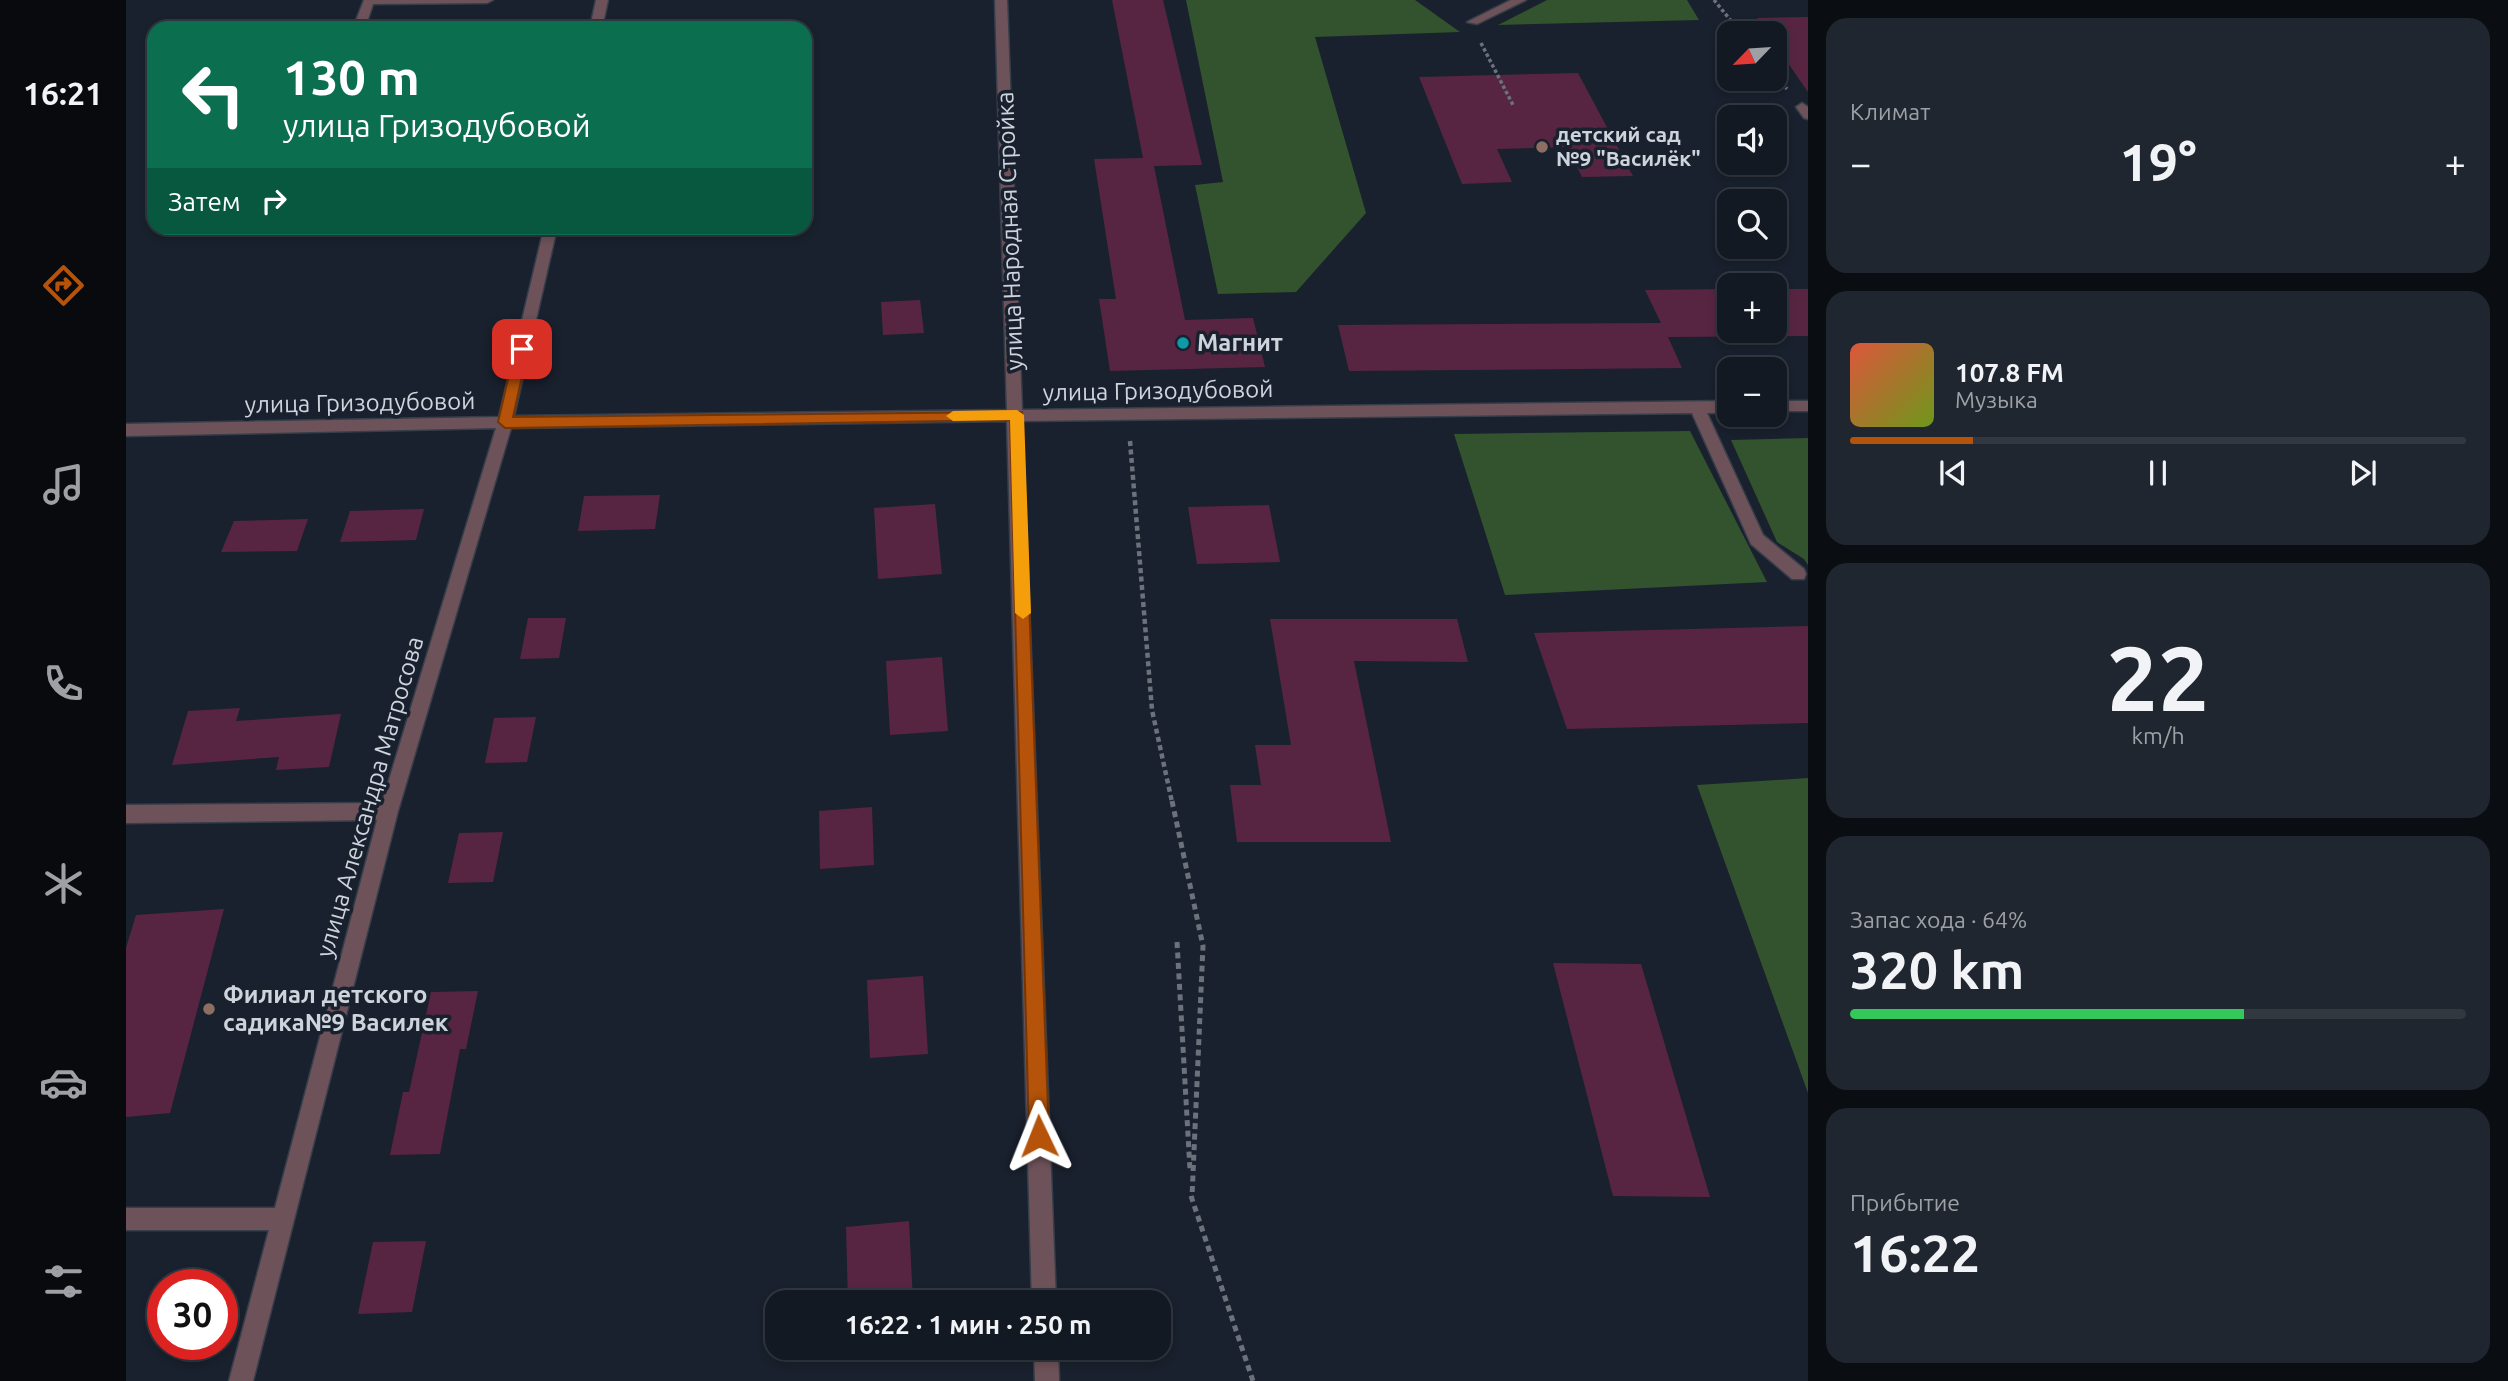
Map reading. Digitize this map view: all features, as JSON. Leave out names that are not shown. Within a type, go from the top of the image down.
[{"type":"street","points":[[362,21],[369,1],[487,0]]},
{"type":"street","points":[[598,21],[603,0]]},
{"type":"street","name":"улица Народная Стройка","points":[[1001,0],[1017,415],[1044,1290]]},
{"type":"street","points":[[1473,22],[1520,0]]},
{"type":"street","name":"улица Александра Матросова","points":[[241,1381],[388,811],[505,422],[548,235]]},
{"type":"street","points":[[1787,406],[1808,406]]},
{"type":"street","points":[[1697,407],[1757,539],[1798,575]]},
{"type":"street","name":"улица Гризодубовой","points":[[126,430],[505,422],[1717,407]]},
{"type":"street","points":[[126,814],[388,811]]},
{"type":"street","points":[[126,1219],[283,1219]]},
{"type":"street","points":[[1046,1360],[1047,1381]]},
{"type":"path","points":[[1714,0],[1731,21]]},
{"type":"path","points":[[1473,22],[1468,25],[1482,45],[1513,104]]},
{"type":"path","points":[[1127,414],[1152,710],[1203,946],[1192,1197]]},
{"type":"path","points":[[1177,942],[1192,1197],[1253,1381]]},
{"type":"green space","points":[[1186,0],[1415,0],[1460,32],[1315,37],[1366,213],[1296,292],[1218,294],[1195,185],[1223,182]]},
{"type":"green space","points":[[1547,0],[1687,0],[1699,20],[1498,25]]},
{"type":"green space","points":[[1690,431],[1767,582],[1505,595],[1454,434]]},
{"type":"green space","points":[[1808,438],[1808,565],[1804,559],[1777,542],[1731,440]]},
{"type":"green space","points":[[1808,778],[1808,1093],[1697,785]]},
{"type":"building","points":[[1112,0],[1163,0],[1202,165],[1154,166],[1185,320],[1253,318],[1265,367],[1110,371],[1099,299],[1116,299],[1094,159],[1143,158]]},
{"type":"building","points":[[1808,17],[1808,92],[1787,62],[1787,21],[1759,21],[1757,18]]},
{"type":"building","points":[[1578,73],[1633,176],[1582,177],[1567,147],[1497,149],[1512,182],[1462,184],[1419,77]]},
{"type":"building","points":[[1717,289],[1717,337],[1668,337],[1682,368],[1349,371],[1338,325],[1661,323],[1645,290]]},
{"type":"building","points":[[1787,289],[1808,289],[1808,336],[1787,336]]},
{"type":"building","points":[[920,300],[924,333],[883,335],[881,302]]},
{"type":"building","points":[[660,495],[655,529],[578,531],[584,496]]},
{"type":"building","points":[[935,504],[942,574],[878,579],[874,508]]},
{"type":"building","points":[[1269,505],[1280,562],[1197,564],[1188,507]]},
{"type":"building","points":[[424,509],[416,540],[340,542],[350,511]]},
{"type":"building","points":[[308,519],[297,551],[221,552],[234,521]]},
{"type":"building","points":[[528,618],[566,618],[559,658],[520,659]]},
{"type":"building","points":[[1270,619],[1457,619],[1468,662],[1354,661],[1391,842],[1237,842],[1230,785],[1261,785],[1255,745],[1291,745]]},
{"type":"building","points":[[1808,626],[1808,723],[1567,729],[1534,633]]},
{"type":"building","points":[[942,657],[948,731],[890,735],[886,661]]},
{"type":"building","points":[[240,708],[236,721],[341,714],[329,767],[276,770],[279,757],[172,765],[188,711]]},
{"type":"building","points":[[536,717],[527,762],[485,763],[494,718]]},
{"type":"building","points":[[872,807],[874,865],[820,869],[819,811]]},
{"type":"building","points":[[503,832],[493,882],[448,883],[459,833]]},
{"type":"building","points":[[224,909],[170,1113],[126,1117],[126,948],[136,915]]},
{"type":"building","points":[[1553,963],[1641,964],[1710,1197],[1613,1196]]},
{"type":"building","points":[[923,976],[928,1054],[870,1058],[867,980]]},
{"type":"building","points":[[478,991],[466,1049],[460,1049],[440,1154],[390,1155],[403,1092],[409,1092],[431,992]]},
{"type":"building","points":[[909,1221],[912,1290],[848,1290],[846,1227]]},
{"type":"building","points":[[426,1241],[412,1312],[358,1314],[373,1242]]},
{"type":"slow traffic","points":[[953,416],[1017,415],[1023,613]]},
{"type":"place","name":"детский сад №9 \"Василёк\"","points":[[1542,147]]},
{"type":"place","name":"Магнит","points":[[1183,343]]},
{"type":"place","name":"Филиал детского садика№9 Василек","points":[[209,1009]]},
{"type":"route","points":[[522,349],[505,422],[1017,415],[1039,1136]]}]
